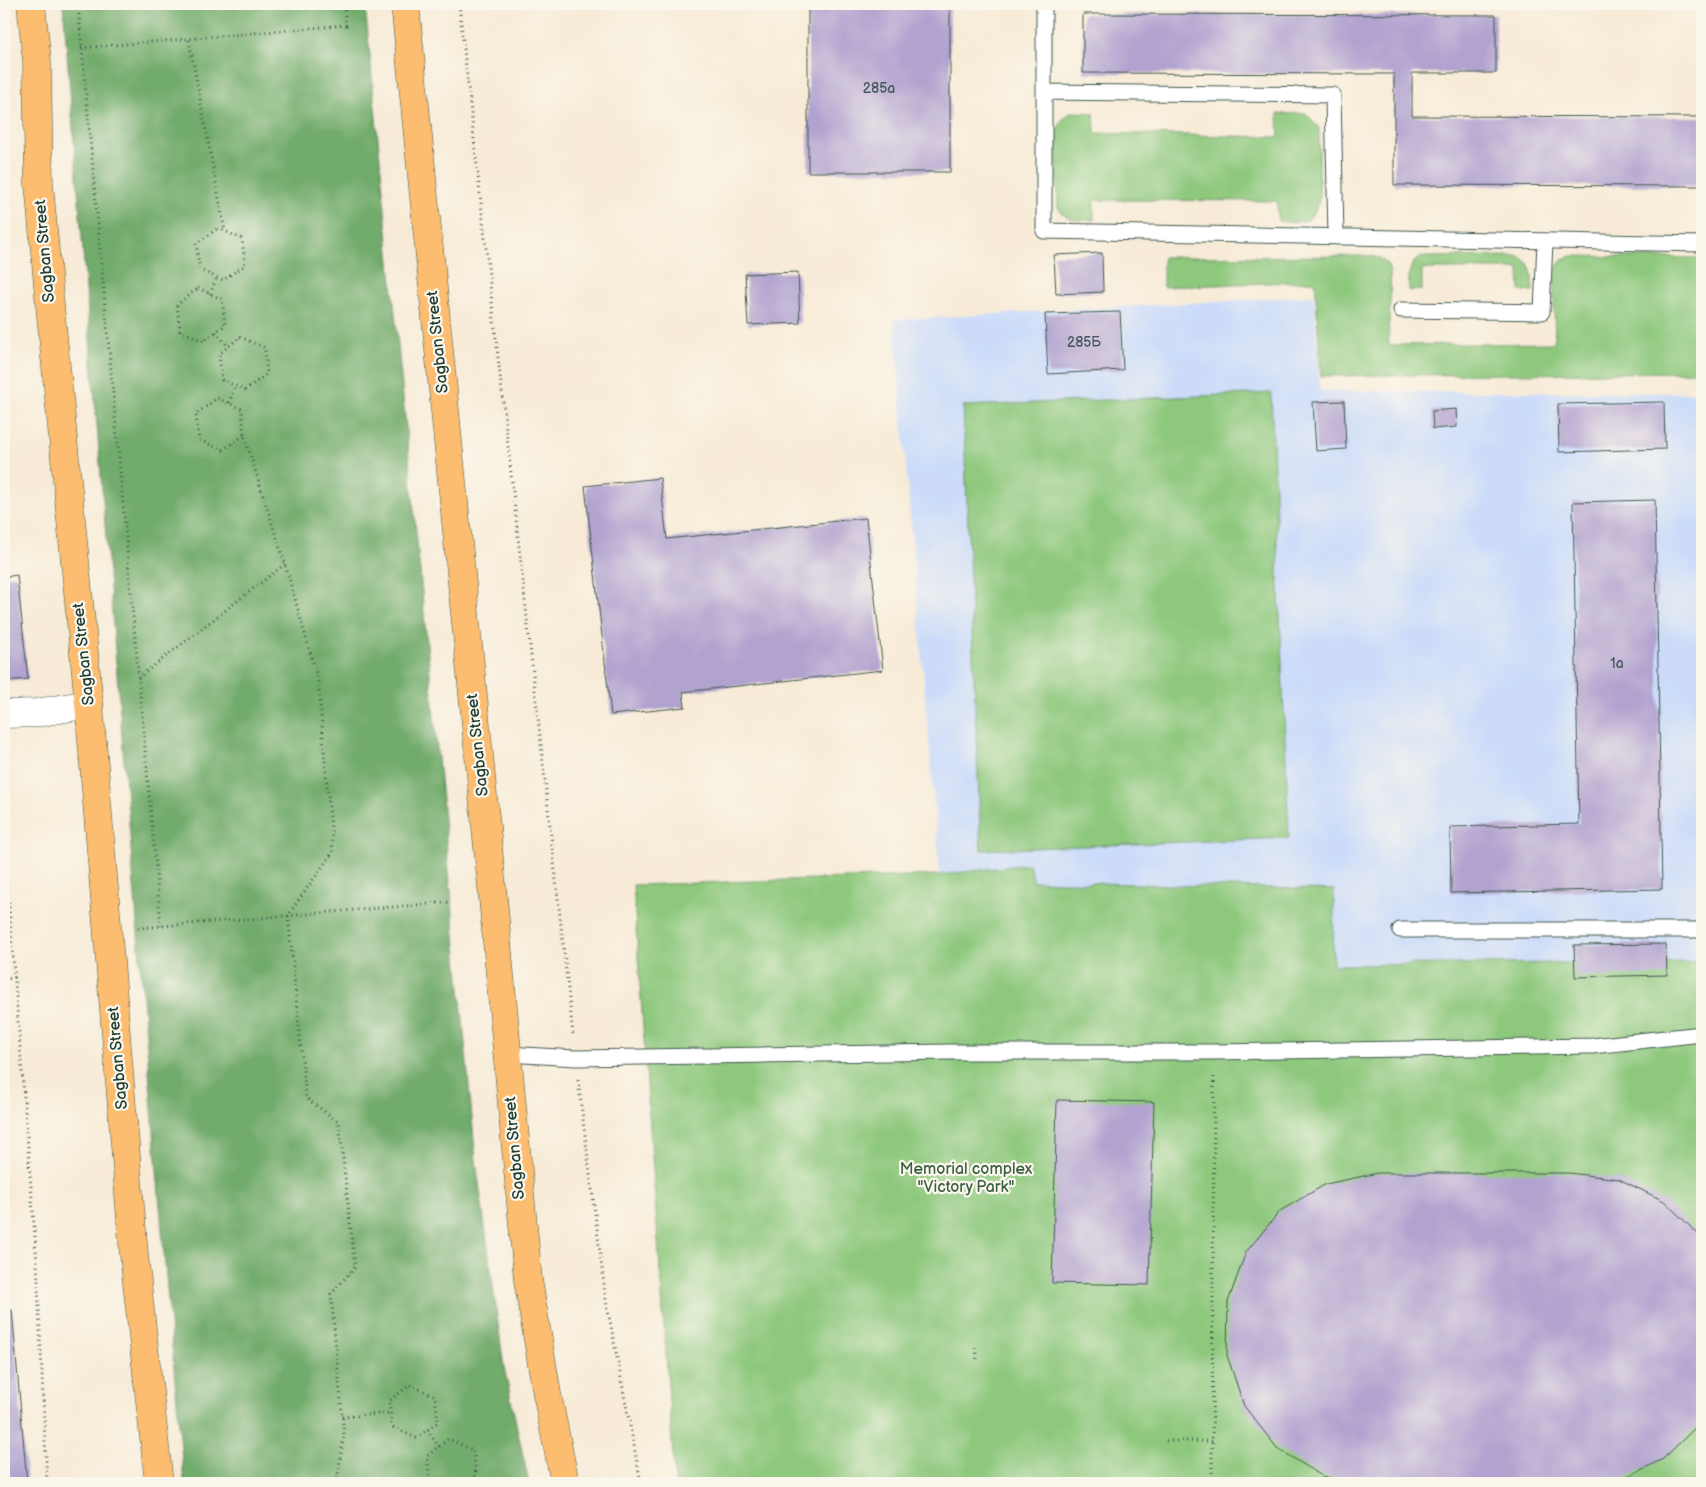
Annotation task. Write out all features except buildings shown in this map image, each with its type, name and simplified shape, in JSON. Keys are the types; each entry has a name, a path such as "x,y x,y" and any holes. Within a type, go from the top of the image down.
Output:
{"main road":[{"name":"Sagban Street","path":"31,4 37,62 39,184 89,704 133,1246 159,1483"},
{"name":"Sagban Street","path":"405,4 528,1280 547,1394 565,1483"}],"street":[{"path":"4,714 36,713 89,704"}],"lane":[{"path":"1044,4 1044,231 1702,244"},
{"path":"1044,92 1333,95 1336,237"},
{"path":"1401,310 1542,312 1545,241"},
{"path":"1400,930 1702,930"},
{"path":"507,1054 576,1058 951,1052 1214,1052 1592,1046 1702,1034"}],"path":[{"path":"78,4 161,926"},
{"path":"81,48 346,25 344,4"},
{"path":"459,4 576,1058 606,1300 641,1483"},
{"path":"189,40 226,231"},
{"path":"218,228 226,231 242,239 245,264 223,280 200,270 196,244 218,228"},
{"path":"210,294 216,278"},
{"path":"198,288 210,294 222,299 225,325 204,341 180,331 177,305 198,288"},
{"path":"216,332 228,346"},
{"path":"240,337 265,348 267,374 245,390 222,380 219,354 228,346 240,337"},
{"path":"229,403 235,386"},
{"path":"244,435 223,450 199,440 196,414 217,398 242,409 244,435 285,564 318,680 333,852 288,915 306,1098 339,1122 355,1267 331,1294 344,1434 338,1482"},
{"path":"138,678 285,564"},
{"path":"4,842 37,1263 48,1483"},
{"path":"138,928 452,902"},
{"path":"4,979 15,978"},
{"path":"1212,1483 1214,1052"},
{"path":"976,1348 977,1359"},
{"path":"410,1385 435,1396 438,1422 416,1438 392,1428 390,1413 389,1401 410,1385"},
{"path":"342,1417 390,1413"},
{"path":"427,1430 439,1447"},
{"path":"433,1483 430,1482 427,1456 448,1439 473,1450 476,1476 466,1483"},
{"path":"1166,1441 1212,1441"}],"shaded area":[{"path":"1314,296 1320,391 1702,393 1702,962 1332,965 1334,890 1033,881 1028,864 940,875 894,320"}],"green space":[{"path":"63,4 365,4 476,1161 504,1367 529,1483 184,1483 159,1196"},
{"path":"1071,112 1094,113 1095,133 1279,137 1278,114 1306,113 1319,128 1319,200 1315,211 1308,220 1293,223 1278,221 1277,201 1094,200 1094,220 1073,220 1065,216 1058,207 1056,133 1062,120"},
{"path":"1517,256 1527,262 1531,270 1533,291 1520,291 1519,269 1422,269 1422,290 1409,291 1411,267 1417,259 1422,257"},
{"path":"1573,256 1702,258 1702,372 1321,376 1315,281 1163,287 1163,257 1377,257 1384,261 1390,272 1389,345 1554,343 1555,274 1558,265 1564,259"},
{"path":"1271,393 1289,838 981,850 963,406"},
{"name":"Memorial complex \"Victory Park\"","path":"1029,864 1033,881 1334,890 1333,965 1702,962 1702,1483 675,1483 633,885 939,875"}]}
